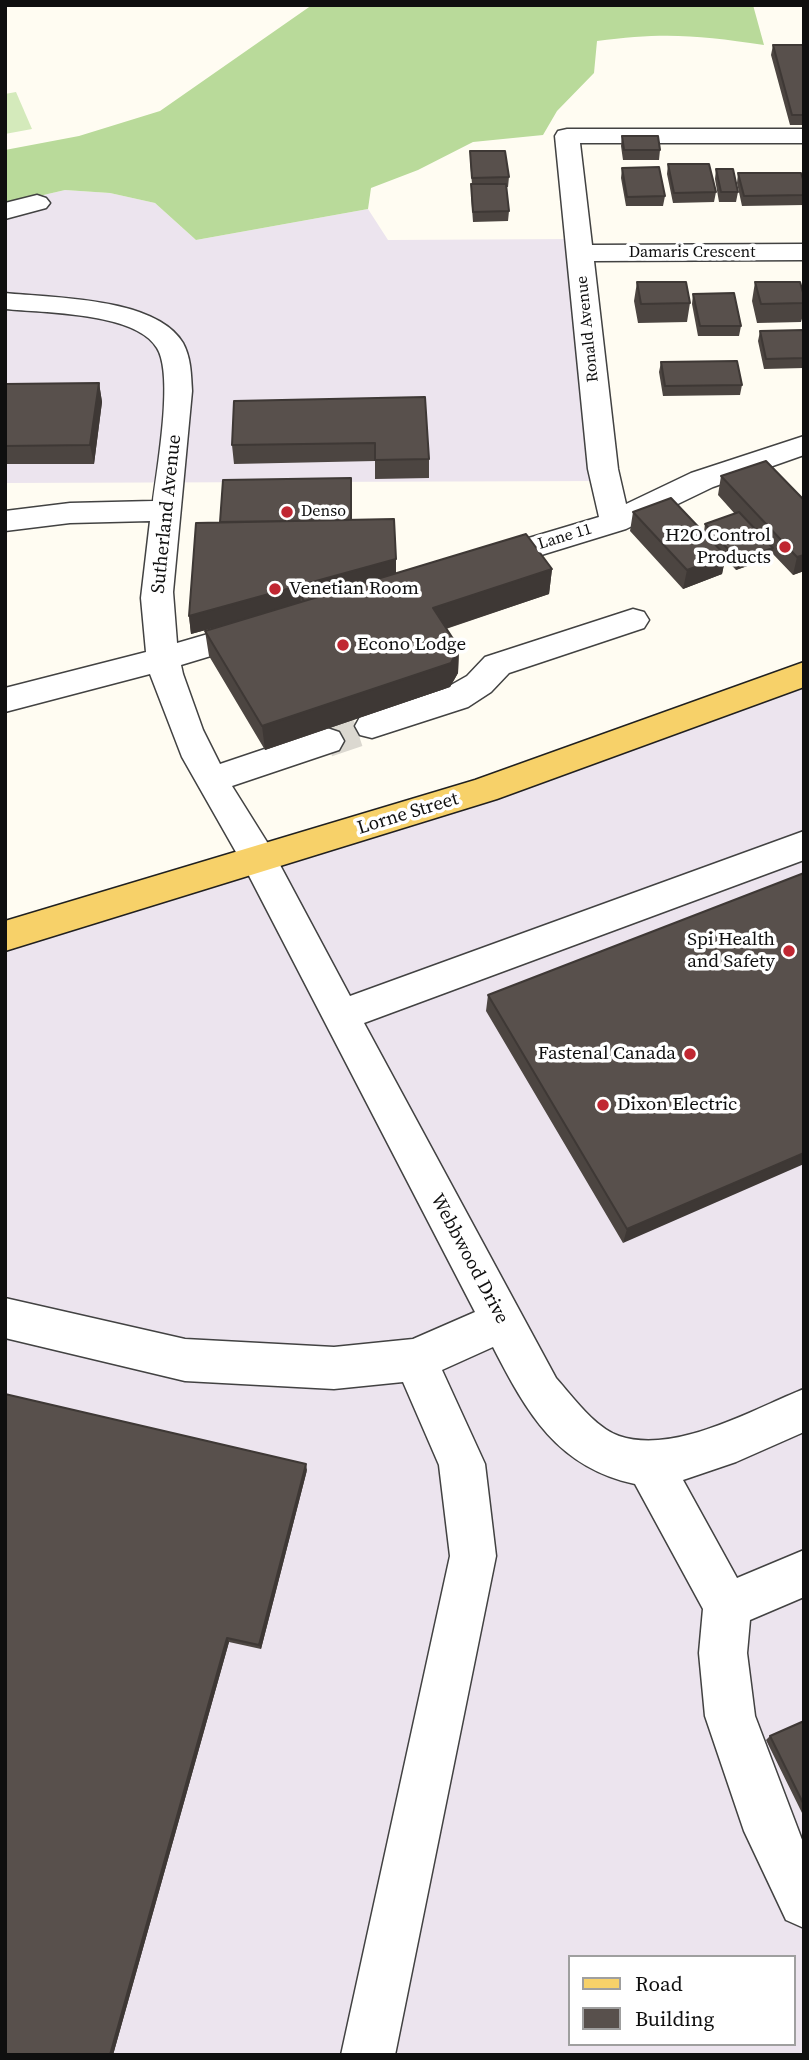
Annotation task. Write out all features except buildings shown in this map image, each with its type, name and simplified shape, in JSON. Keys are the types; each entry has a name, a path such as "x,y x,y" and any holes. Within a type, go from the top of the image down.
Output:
{"main road":[{"name":"Lorne Street","path":"5,936 485,790 804,674"}],"street":[{"name":"Ronald Avenue","path":"615,522 603,469 567,136 804,135"},
{"path":"5,211 37,202"},
{"name":"Damaris Crescent","path":"580,253 804,252"},
{"name":"Sutherland Avenue","path":"5,301 103,312 150,327 172,347 179,396 157,593 164,659 173,699 212,780 259,860"},
{"name":"Lane 11","path":"462,568 615,522 702,480 804,445"},
{"path":"5,521 70,513 166,511"},
{"path":"372,726 456,698 480,684 497,664 634,620"},
{"path":"5,699 164,659 282,623"},
{"path":"212,780 327,741"},
{"path":"341,1015 804,845"},
{"name":"Webbwood Drive","path":"259,860 540,1393 577,1432 612,1457 648,1462 700,1454 804,1410"},
{"path":"5,1318 185,1360 334,1368 415,1360 502,1321"},
{"path":"368,2055 473,1556 462,1464 415,1360"},
{"path":"648,1462 727,1606 723,1653 730,1716 771,1831 804,1902"},
{"path":"727,1606 804,1573"}],"shaded area":[{"path":"65,190 110,193 155,203 196,240 368,209 388,240 575,239 601,481 5,483 5,204"},
{"path":"804,669 804,2055 5,2055 5,932 151,890"}],"green space":[{"path":"312,5 753,5 764,45 681,36 642,36 597,41 594,73 557,111 543,135 473,142 418,170 371,188 368,209 196,240 155,203 110,193 65,190 5,204 5,150 79,136 160,111"},
{"path":"16,92 32,129 5,134 5,94"}],"tunnel":[{"path":"327,741 372,726"}],"place":[{"name":"Denso","path":"287,512"},
{"name":"H2O Control Products","path":"785,547"},
{"name":"Venetian Room","path":"275,589"},
{"name":"Econo Lodge","path":"343,645"},
{"name":"Spi Health and Safety","path":"789,951"},
{"name":"Fastenal Canada","path":"690,1054"},
{"name":"Dixon Electric","path":"603,1105"}]}
